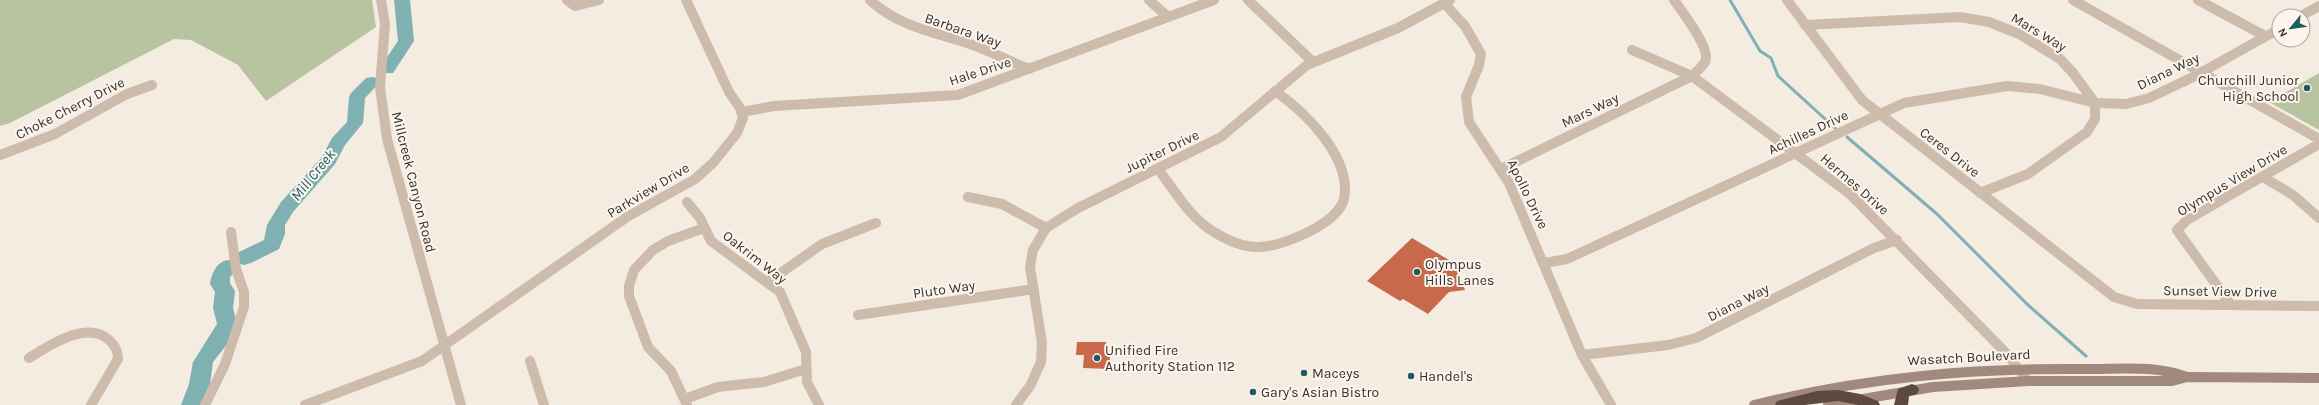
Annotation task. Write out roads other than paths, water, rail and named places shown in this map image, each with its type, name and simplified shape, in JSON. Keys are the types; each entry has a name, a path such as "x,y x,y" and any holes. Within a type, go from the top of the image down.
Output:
{"highway":[{"path":"1900,405 1903,393 1912,390"},
{"path":"1782,405 1833,394 1860,399 1873,405"}],"main road":[{"name":"Wasatch Boulevard","path":"1754,405 1846,383 1927,372 2017,367 2169,370 2188,377"},
{"name":"Wasatch Boulevard","path":"1828,405 1912,390 2028,381 2172,381 2188,377 2319,378"}],"street":[{"name":"Millcreek Canyon Road","path":"381,0 385,24 380,76 382,108 393,165 461,405"},
{"path":"568,0 574,6 599,0"},
{"path":"686,0 729,92 742,112"},
{"name":"Barbara Way","path":"870,0 883,12 899,22 971,45 1029,69"},
{"path":"1149,0 1168,17"},
{"name":"Hale Drive","path":"742,112 774,106 949,97 966,93 1214,0"},
{"path":"1248,0 1313,62"},
{"path":"1674,0 1706,50 1705,62 1692,76"},
{"name":"Ceres Drive","path":"1787,0 1854,92 1879,114 2108,294 2120,301"},
{"path":"2073,0 2319,139"},
{"path":"2198,0 2265,36"},
{"name":"Jupiter Drive","path":"1016,405 1030,386 1042,362 1042,343 1031,258 1033,250 1046,228 1078,208 1221,137 1300,68 1398,28 1447,2"},
{"name":"Apollo Drive","path":"1447,2 1465,26 1480,51 1480,61 1467,92 1467,111 1476,136 1501,169 1545,263 1582,354 1598,387 1611,405"},
{"name":"Mars Way","path":"1805,25 1960,17 1982,19 2013,30 2060,60 2074,73 2096,103"},
{"name":"Diana Way","path":"2096,103 2118,105 2140,101 2201,72 2271,33"},
{"name":"Hermes Drive","path":"1632,50 1692,76 1796,152 1850,194 2017,367 2028,381"},
{"name":"Mars Way","path":"1501,169 1692,76"},
{"name":"Choke Cherry Drive","path":"0,156 55,134 127,94 152,85"},
{"name":"Achilles Drive","path":"1545,263 1567,259 1796,152 1879,114 1912,101 1999,86 2040,89 2096,103"},
{"path":"1158,169 1204,224 1221,235 1242,244 1265,247 1285,244 1323,222 1340,206 1344,198 1342,168 1334,151 1296,106 1275,91"},
{"path":"1980,193 2028,174 2087,132 2095,119 2096,103"},
{"name":"Parkview Drive","path":"305,405 422,360 627,217 703,173 737,133 742,123 742,112"},
{"name":"Olympus View Drive","path":"2231,305 2177,230 2187,220 2319,144"},
{"path":"2263,177 2293,196 2319,218"},
{"path":"968,197 1002,204 1046,228"},
{"name":"Oakrim Way","path":"687,202 700,218 708,238 716,246 780,292 806,352 807,382 819,405"},
{"path":"768,282 822,244 876,224"},
{"path":"704,228 668,241 653,250 634,270 629,286 629,296 648,347 671,371 686,402 718,387 764,382 806,369"},
{"path":"205,405 225,364 244,307 244,292 236,269 231,232"},
{"name":"Diana Way","path":"1582,354 1668,345 1696,338 1874,248 1896,240"},
{"name":"Pluto Way","path":"858,315 1034,289"},
{"name":"Sunset View Drive","path":"2120,301 2137,304 2319,306"},
{"path":"28,358 52,343 86,333 96,332 108,338 116,348 118,355 117,362 91,405"},
{"path":"530,361 544,405"}],"waterway":[{"name":"Mill Creek","path":"387,69 406,41 402,0"},
{"path":"1730,0 1760,51 1771,58 1778,76 1835,128"},
{"name":"Mill Creek","path":"244,258 272,244 276,234 276,225 287,207 329,160 338,142 355,123 357,97 372,82"},
{"path":"1847,137 1937,214 2028,305 2086,356"},
{"name":"Mill Creek","path":"191,405 198,390 203,362 210,350 221,338 227,324 227,317 223,308 225,291 220,284 221,274 230,266"}],"place":[{"name":"Churchill Junior High School","path":"2307,88"},
{"name":"Olympus Hills Lanes","path":"1417,272"},
{"name":"Unified Fire Authority Station 112","path":"1097,358"},
{"name":"Maceys","path":"1304,373"},
{"name":"Handel's","path":"1411,376"},
{"name":"Gary's Asian Bistro","path":"1253,392"}]}
